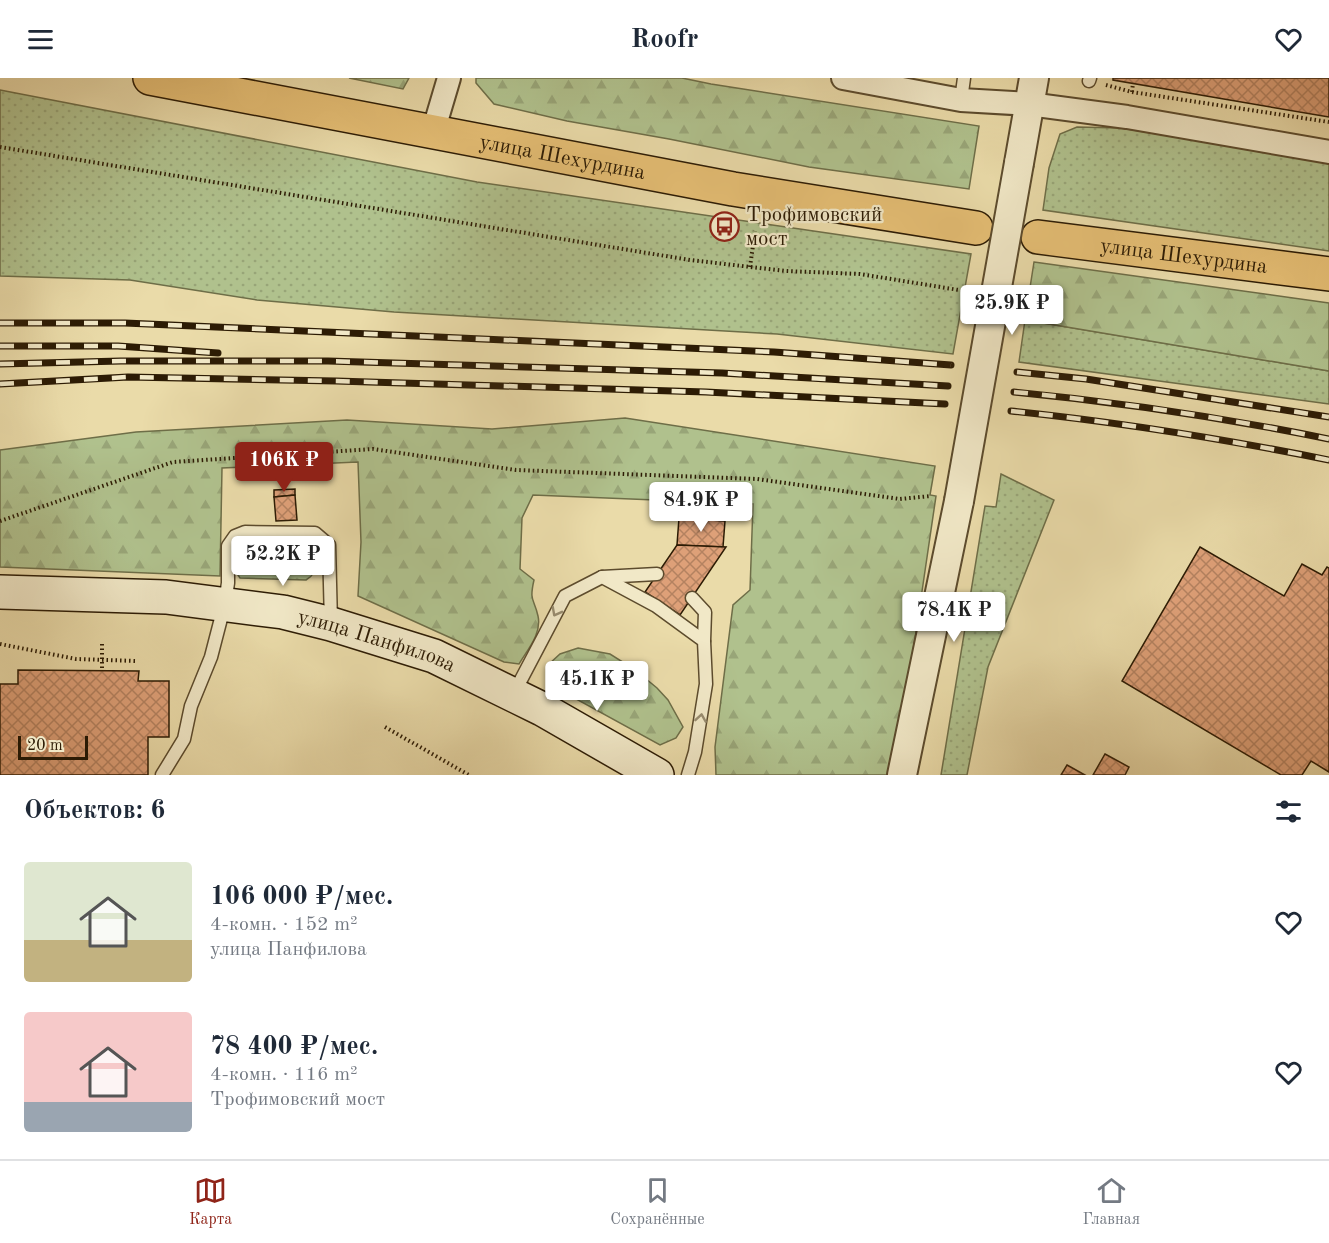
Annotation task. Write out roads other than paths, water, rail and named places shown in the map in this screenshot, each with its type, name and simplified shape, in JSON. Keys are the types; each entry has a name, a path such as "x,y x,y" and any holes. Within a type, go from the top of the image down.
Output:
{"main road":[{"name":"улица Шехурдина","path":"150,78 733,189 976,228"},
{"name":"улица Шехурдина","path":"1038,237 1329,274"},
{"name":"улица Панфилова","path":"0,592 166,597 283,612 331,624 434,656 513,695 657,775"}],"street":[{"path":"434,132 449,78"},
{"path":"843,78 962,89 1032,91 1127,117 1329,152"},
{"path":"902,775 959,501 1032,91"}],"lane":[{"path":"162,775 184,739 191,706 211,657 225,603 228,583 228,546 235,536 245,532 315,533 329,545 331,624"},
{"path":"513,695 565,596 602,577 657,573"},
{"path":"602,577 656,606 704,641"},
{"path":"688,775 695,752 706,684 705,612 692,598"}],"railway":[{"path":"0,323 125,323 774,352 951,365"},
{"path":"0,346 118,346 218,353"},
{"path":"0,364 121,361 328,361 722,373 948,386"},
{"path":"1017,372 1086,379 1329,417"},
{"path":"0,384 128,377 336,381 706,392 945,404"},
{"path":"1014,392 1172,411 1329,439"},
{"path":"1011,411 1171,432 1329,460"}],"place":[{"name":"Трофимовский мост","path":"725,226"}]}
